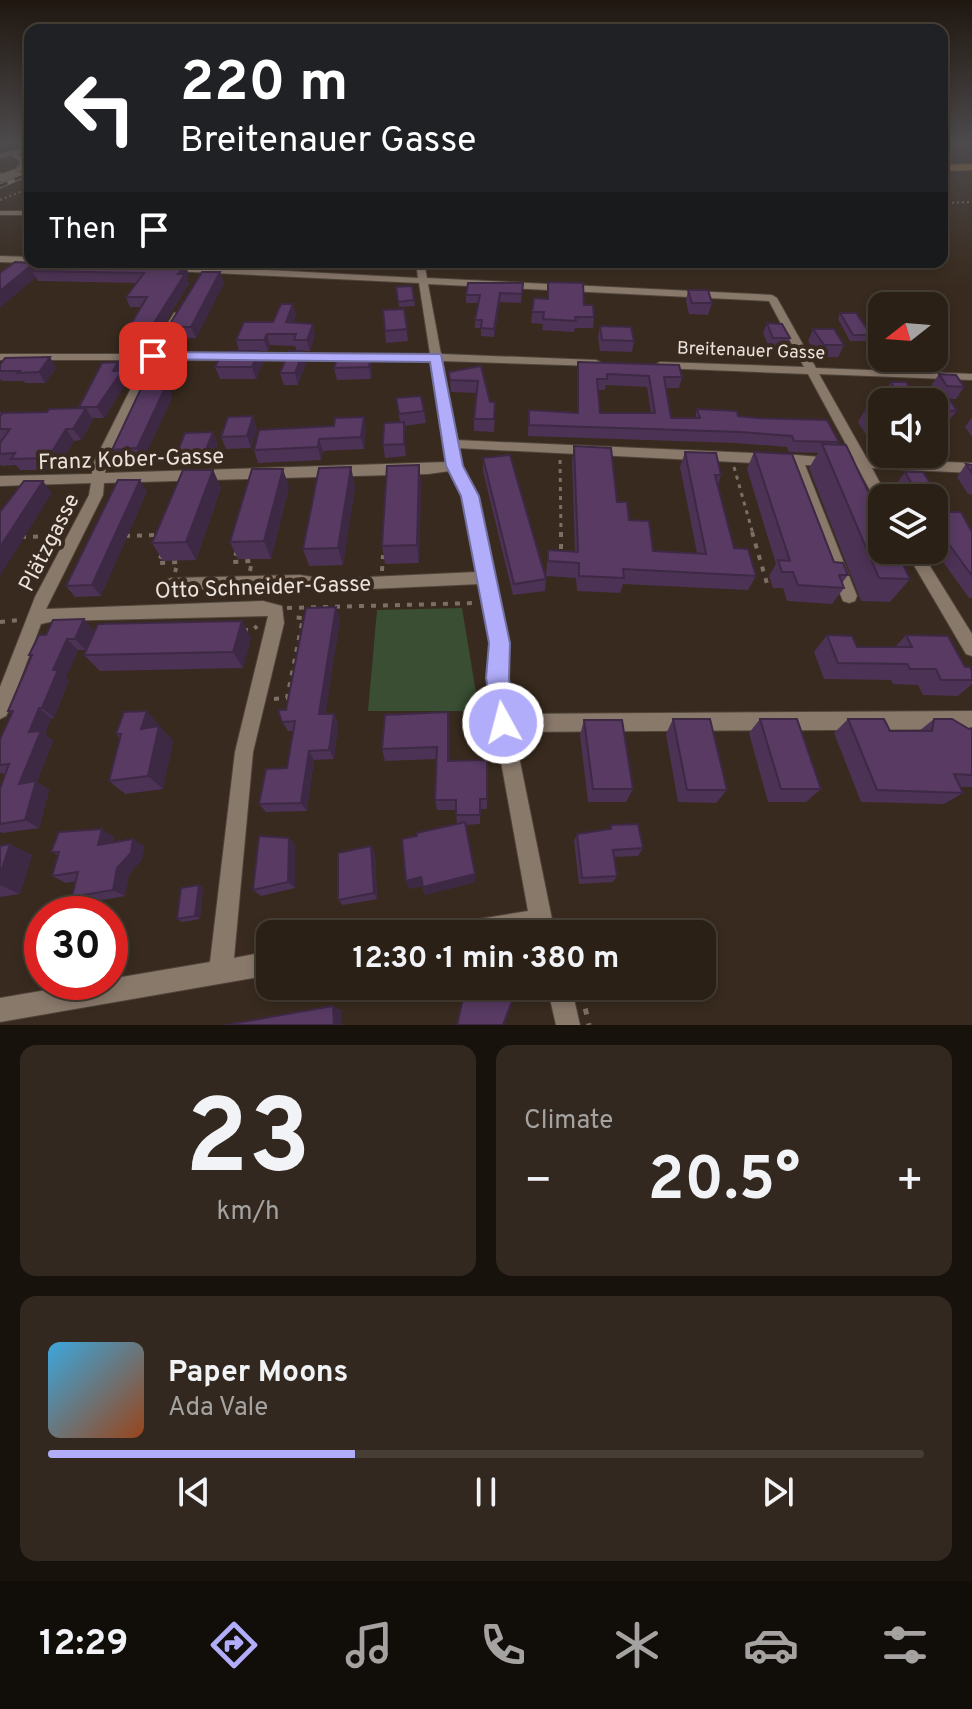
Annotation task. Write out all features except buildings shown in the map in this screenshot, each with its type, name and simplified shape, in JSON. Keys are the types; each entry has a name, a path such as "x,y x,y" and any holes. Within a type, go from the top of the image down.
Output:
{"street":[{"path":"0,213 24,213"},
{"path":"0,259 24,260"},
{"path":"12,273 24,263"},
{"path":"161,268 772,298 874,484"},
{"path":"421,268 454,466 470,496 499,643 498,678 503,723 541,920"},
{"path":"197,285 206,270"},
{"name":"Plätzgasse","path":"0,710 43,597 96,495 99,466 153,356 189,298"},
{"path":"0,357 436,357 603,363"},
{"name":"Breitenauer Gasse","path":"650,364 972,377"},
{"path":"452,444 972,468"},
{"path":"796,459 849,596"},
{"name":"Franz Kober-Gasse","path":"0,481 454,466"},
{"path":"20,499 31,481"},
{"path":"922,564 964,622 972,649"},
{"path":"171,584 381,583 486,578"},
{"name":"Otto Schneider-Gasse","path":"36,618 54,614 232,609 275,616"},
{"path":"221,971 244,752 259,699 275,616"},
{"path":"503,723 972,720"},
{"path":"0,1010 256,965"},
{"path":"562,1000 568,1025"}],"path":[{"path":"0,200 24,190"},
{"path":"948,203 972,202"},
{"path":"560,448 561,563"},
{"path":"730,456 768,587"},
{"path":"164,549 158,563 178,562 171,584"},
{"path":"237,549 233,562 252,561 248,582"},
{"path":"381,583 384,553"},
{"name":"Otto Schneider-Gasse","path":"275,616 294,606 491,602"},
{"path":"238,631 253,630 275,616 303,618 287,698 259,699"},
{"path":"583,1000 589,1025"}],"green space":[{"path":"462,608 479,711 368,711 377,610"}],"route":[{"path":"153,356 436,357 454,466 470,496 499,643 498,678 503,723"}]}
